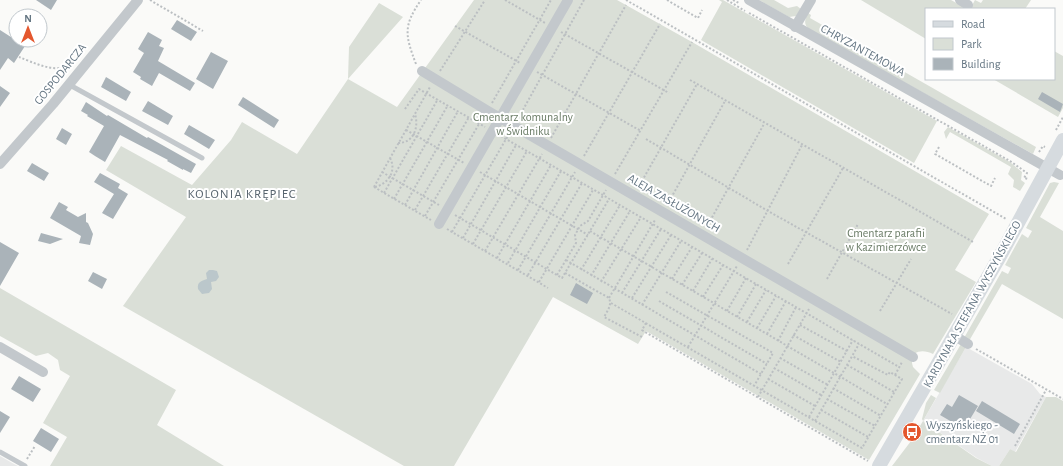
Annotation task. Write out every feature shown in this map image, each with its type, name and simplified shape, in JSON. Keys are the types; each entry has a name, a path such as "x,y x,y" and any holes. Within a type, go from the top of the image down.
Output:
{"street":[{"name":"GOSPODARCZA","path":"0,164 53,104 138,0"},
{"path":"439,224 568,0"},
{"name":"CHRYZANTEMOWA","path":"749,0 1060,175"},
{"path":"795,26 811,0"},
{"name":"ALEJA ZASŁUŻONYCH","path":"422,70 501,118 910,355"},
{"name":"KARDYNAŁA STEFANA WYSZYŃSKIEGO","path":"875,465 964,321 1063,140"},
{"path":"955,336 968,344"},
{"path":"0,347 43,372"}],"lane":[{"path":"68,84 202,158"},
{"path":"0,452 24,466"}],"path":[{"path":"150,0 203,31"},
{"path":"420,0 412,13 407,28 408,41 417,66 422,70"},
{"path":"374,187 435,79 485,0"},
{"path":"505,0 669,93"},
{"path":"425,216 551,0"},
{"path":"452,232 584,0"},
{"path":"626,0 1011,222"},
{"path":"666,0 698,18 702,10"},
{"path":"726,0 1010,160 1027,173 1024,178 1032,182"},
{"path":"485,251 626,5"},
{"path":"580,163 660,24"},
{"path":"455,26 641,131"},
{"path":"557,275 576,243 575,238 578,230 583,223 588,221 692,42"},
{"path":"19,57 57,69 67,66 77,74"},
{"path":"690,80 764,124 973,242"},
{"path":"642,181 697,84"},
{"path":"405,110 419,89 427,93 900,367"},
{"path":"384,193 415,135 438,99"},
{"path":"670,198 725,101"},
{"path":"394,199 448,105"},
{"path":"405,205 458,111"},
{"path":"398,144 406,142 415,135 417,125 415,114"},
{"path":"415,210 469,117"},
{"path":"710,221 764,124"},
{"path":"406,130 588,235"},
{"path":"646,139 806,233 964,321"},
{"path":"463,238 516,145"},
{"path":"688,347 743,257 802,145"},
{"path":"939,147 935,154 991,186 995,178"},
{"path":"473,244 527,151"},
{"path":"374,187 383,184 391,178 393,167 390,158"},
{"path":"497,258 551,165"},
{"path":"788,264 843,168"},
{"path":"508,264 561,171"},
{"path":"382,172 562,278 609,199"},
{"path":"518,270 572,177"},
{"path":"528,276 582,183"},
{"path":"374,187 548,288"},
{"path":"539,282 593,190"},
{"path":"581,270 620,205"},
{"path":"609,298 661,210"},
{"path":"591,276 630,211"},
{"path":"601,282 641,217"},
{"path":"827,279 858,224"},
{"path":"622,293 661,229"},
{"path":"590,231 887,404"},
{"path":"632,299 671,234"},
{"path":"642,305 681,241"},
{"path":"672,279 692,247"},
{"path":"682,285 702,253"},
{"path":"693,291 712,259"},
{"path":"880,311 911,259"},
{"path":"566,260 601,282 761,374"},
{"path":"703,297 723,265"},
{"path":"565,273 609,298 611,303 862,448 902,379 890,372 888,375 852,356"},
{"path":"727,311 746,278"},
{"path":"737,317 756,284"},
{"path":"747,322 766,290"},
{"path":"666,292 773,353 754,386"},
{"path":"757,328 776,296"},
{"path":"758,397 814,299"},
{"path":"659,301 767,364"},
{"path":"767,334 786,301"},
{"path":"611,303 604,317 642,337"},
{"path":"778,341 796,307"},
{"path":"646,323 642,330 875,465"},
{"path":"800,324 847,351"},
{"path":"794,335 841,362"},
{"path":"809,417 853,340"},
{"path":"814,421 859,344"},
{"path":"968,344 1063,399"},
{"path":"895,375 910,355"},
{"path":"780,358 828,385"},
{"path":"847,365 894,392"},
{"path":"774,368 821,396"},
{"path":"768,379 815,406"},
{"path":"833,388 881,416"},
{"path":"1015,446 1046,390"},
{"path":"827,399 875,426"},
{"path":"821,410 868,437"},
{"path":"24,466 35,446"}],"shaded area":[{"path":"209,270 217,271 219,277 216,281 211,282 212,289 209,293 202,294 198,289 198,285 201,281 207,279 206,273"},
{"path":"966,347 1032,384 1040,394 1046,397 1015,452 1010,449 999,466 992,466 977,458 923,421"},
{"path":"0,456 14,464 18,466 0,466"}],"green space":[{"path":"474,0 617,0 989,214 955,270 976,282 933,354 924,351 917,353 912,358 913,367 920,374 869,460 646,331 638,344 553,297 454,466 404,466 123,306 186,217 106,170 121,146 192,185 231,140 242,122 297,154 348,79 397,107"},
{"path":"719,0 723,0 937,121 914,163 701,40 722,2"},
{"path":"759,0 774,0 788,8 797,6 801,9 796,16 789,17"},
{"path":"861,0 951,0 965,8 925,8 925,38"},
{"path":"975,0 981,3 983,0 1031,0 1026,8 971,8"},
{"path":"379,3 403,17 348,79 349,47"},
{"path":"808,13 811,15 810,18 1036,147 1033,154 809,29 805,21"},
{"path":"1055,52 1063,56 1063,108 1058,117 995,80 1055,80"},
{"path":"948,127 1010,162 1022,172 1021,180 1025,183 1020,191 1013,187 1014,180 1008,174 1011,167 950,132 946,139 944,132"},
{"path":"1050,183 1059,183 1040,217 1063,231 1063,319 1002,284 969,341 964,338 1002,271 1008,274 1011,268 1005,265 1022,234 1028,238 1032,231 1026,228"},
{"path":"0,288 176,390 157,425 224,466 50,466 67,437 43,423 70,376 60,370 58,360 48,353 36,356 0,336"},
{"path":"961,344 966,347 940,393 934,390"},
{"path":"931,395 936,398 923,421 922,419 926,403"},
{"path":"1046,397 1056,397 1063,401 1063,466 999,466 1010,449 1016,452"},
{"path":"923,421 976,458 992,466 892,466 911,441"}],"building":[{"path":"36,0 57,0 51,10"},
{"path":"177,20 197,32 191,41 171,29"},
{"path":"0,30 8,35 8,48 24,48 14,63 8,58 0,70"},
{"path":"148,32 162,40 159,46 164,48 158,61 195,83 190,91 159,73 152,86 140,79 141,77 133,72 144,53 138,49"},
{"path":"211,52 228,61 213,89 196,79"},
{"path":"106,77 131,92 126,101 101,87"},
{"path":"0,86 10,93 0,107"},
{"path":"1042,92 1063,104 1060,112 1038,99"},
{"path":"243,97 279,120 274,128 238,105"},
{"path":"148,101 173,116 168,125 142,111"},
{"path":"86,102 107,116 108,115 196,164 191,173 120,135 105,162 89,152 104,126 81,111"},
{"path":"189,125 215,140 209,149 184,134"},
{"path":"62,128 72,134 66,145 56,139"},
{"path":"32,163 49,173 44,181 27,171"},
{"path":"100,173 120,184 118,188 128,194 113,219 102,213 114,194 94,182"},
{"path":"59,202 68,207 66,210 78,217 86,213 86,222 88,223 93,234 90,245 79,243 81,236 50,218"},
{"path":"41,233 63,239 50,244 38,241"},
{"path":"0,242 19,253 0,286"},
{"path":"93,272 107,279 102,289 88,281"},
{"path":"576,283 593,293 587,304 570,295"},
{"path":"19,376 41,389 33,402 11,389"},
{"path":"959,395 978,406 964,429 940,415 947,404 952,407"},
{"path":"982,401 1020,424 1014,434 976,411"},
{"path":"0,411 10,417 0,433"},
{"path":"41,428 59,439 51,452 33,441"}],"place":[{"name":"Wyszyńskiego - cmentarz NŻ 01","path":"912,432"}],"district":[{"name":"KOLONIA KRĘPIEC","path":"242,193"}],"park label":[{"name":"Cmentarz komunalny w Świdniku","path":"523,124"},
{"name":"Cmentarz parafii w Kazimierzówce","path":"886,240"}]}
